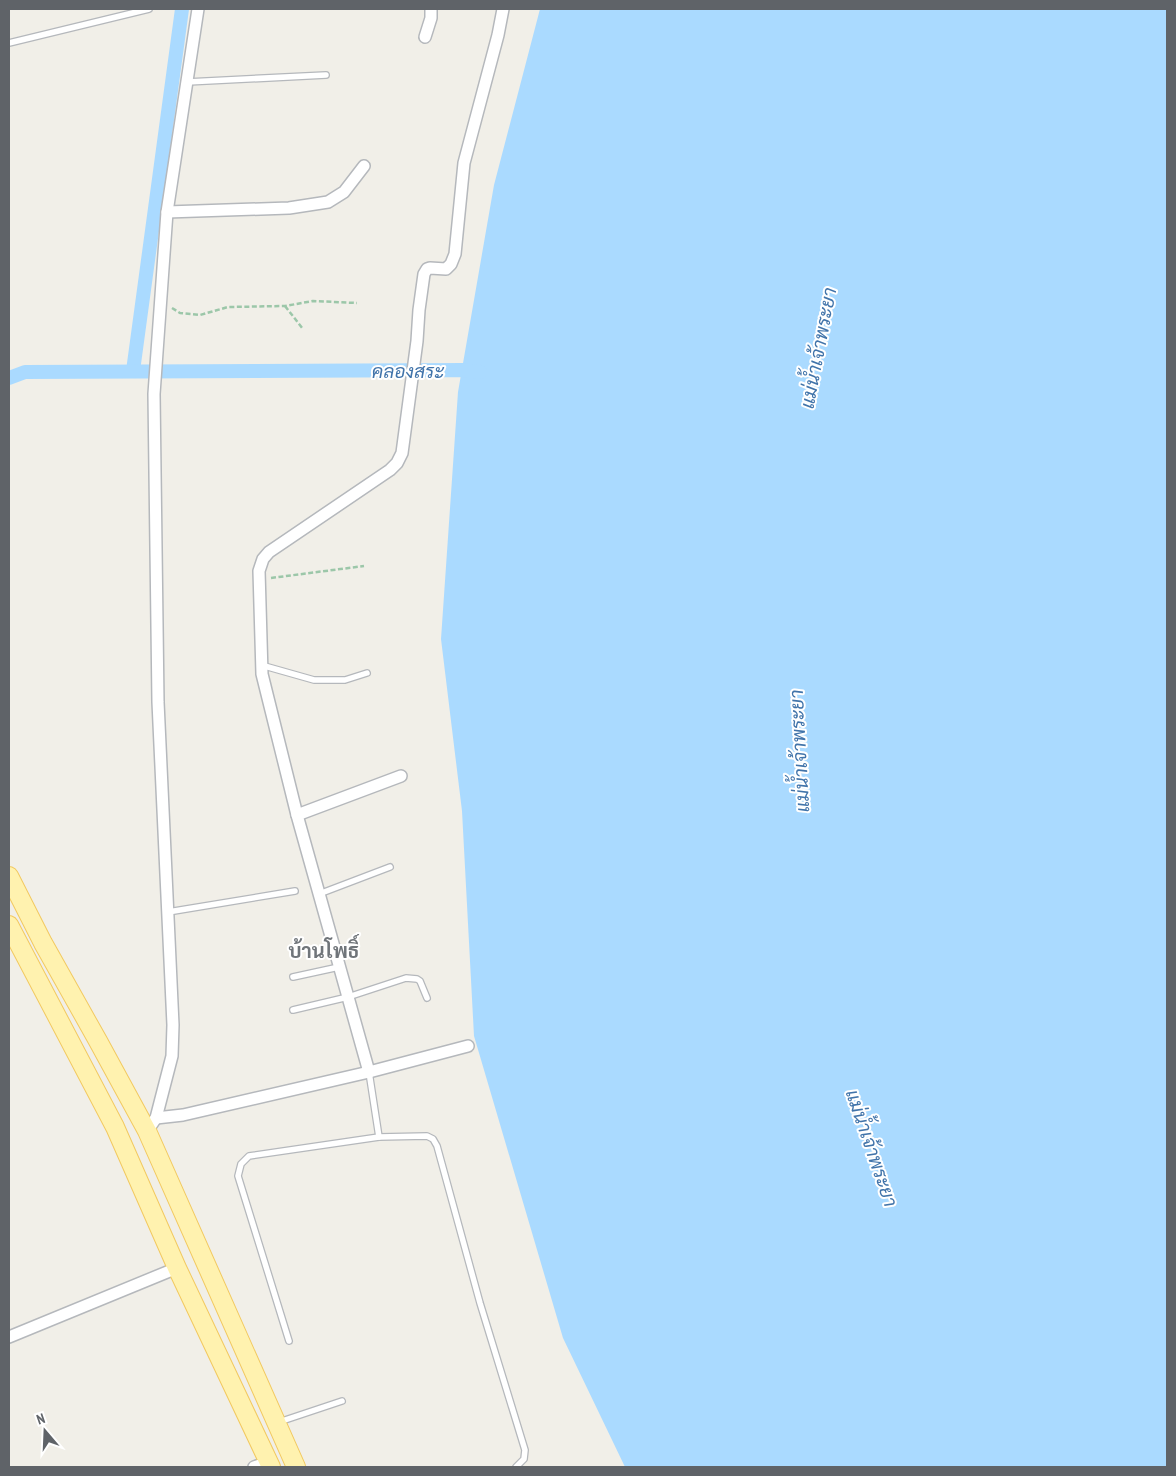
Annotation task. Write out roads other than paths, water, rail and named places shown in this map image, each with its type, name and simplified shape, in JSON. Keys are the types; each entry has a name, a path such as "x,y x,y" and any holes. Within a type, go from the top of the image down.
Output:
{"main road":[{"path":"9,876 43,943 98,1041 151,1125 296,1467"},
{"path":"11,933 115,1127 264,1465"}],"street":[{"path":"151,1125 172,1056 173,1025 158,702 154,394 168,212 198,9"},
{"path":"425,37 431,18 431,9"},
{"path":"369,1072 297,815 262,674 259,571 269,552 390,470 397,463 402,453 424,274 430,268 446,269 451,264 455,254 464,163 498,35 503,9"},
{"path":"168,212 290,208 328,202 344,192 364,166"},
{"path":"297,815 401,776"},
{"path":"151,1125 183,1115 369,1072 468,1046"},
{"path":"9,1337 177,1268"}],"lane":[{"path":"9,43 149,9"},
{"path":"187,82 326,75"},
{"path":"261,665 314,680 345,680 367,673"},
{"path":"319,894 390,867"},
{"path":"168,912 295,890"},
{"path":"293,977 339,967"},
{"path":"293,1010 348,998 406,978 420,981 427,998"},
{"path":"369,1072 378,1136"},
{"path":"290,1341 238,1176 241,1164 249,1156 378,1136 427,1136 437,1146 480,1302 525,1450 524,1459 516,1467"},
{"path":"276,1422 342,1402"}],"water":[{"name":"แม่น้ำเจ้าพระยา","path":"540,9 1167,9 1167,1467 625,1467 563,1338 474,1036 462,811 441,639 458,392 494,185"}],"waterway":[{"path":"133,371 182,9"},
{"name":"คลองสระ","path":"9,378 25,372 462,370 480,372"}],"district":[{"name":"บ้านโพธิ์","path":"324,951"}]}
